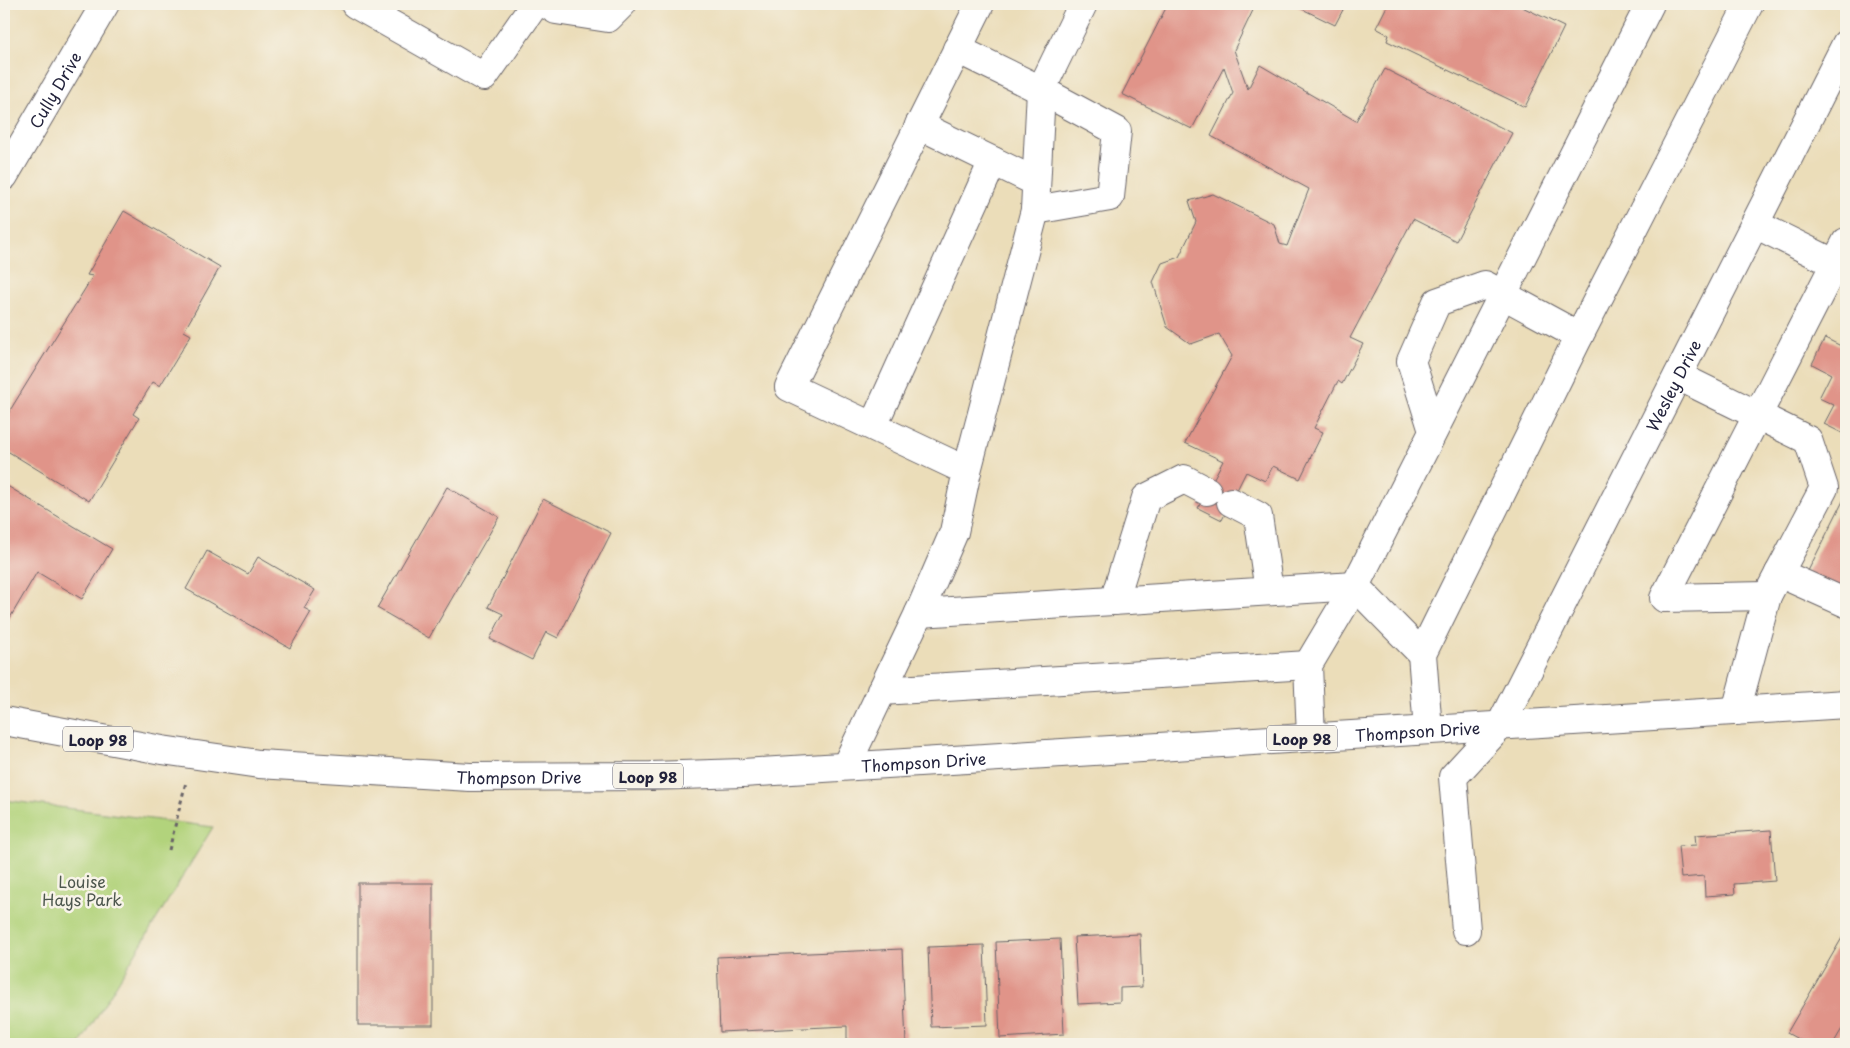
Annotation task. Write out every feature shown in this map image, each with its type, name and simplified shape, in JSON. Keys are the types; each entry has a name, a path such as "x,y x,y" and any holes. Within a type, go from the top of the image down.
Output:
{"main road":[{"name":"Cully Drive","path":"4,176 105,4"},
{"path":"355,4 484,77 535,4"},
{"path":"546,4 556,10 608,18 622,4"},
{"path":"967,471 789,387 980,4"},
{"path":"846,766 919,613 954,532 967,471 1035,210 1041,90 1083,4"},
{"path":"1311,737 1308,665 1355,586 1650,4"},
{"path":"1428,730 1422,654 1579,336 1748,4"},
{"name":"Wesley Drive","path":"1466,930 1453,777 1500,726 1846,44"},
{"path":"957,49 1041,90 1117,131 1110,197 1035,210"},
{"path":"919,125 1036,182"},
{"path":"873,426 994,161"},
{"path":"1755,224 1843,258 1757,415 1664,598 1773,585 1846,603"},
{"path":"1432,431 1411,361 1437,302 1485,285 1579,336"},
{"path":"1678,376 1808,440 1824,488 1773,585 1736,711"},
{"path":"1114,601 1146,498 1184,479 1258,516 1269,592"},
{"path":"919,613 1355,586 1422,654"},
{"path":"881,691 1308,665"},
{"name":"Thompson Drive","path":"4,722 258,764 470,777 651,776 846,766 1846,704"}],"path":[{"path":"170,850 181,803"}],"green space":[{"name":"Louise Hays Park","path":"4,800 213,827 80,1044 4,1044"}],"building":[{"path":"1168,4 1256,4 1234,50 1248,89 1260,65 1356,121 1385,69 1512,133 1456,241 1413,219 1350,338 1363,344 1342,384 1338,381 1314,428 1323,432 1300,479 1273,466 1265,481 1246,472 1222,520 1198,508 1223,461 1185,443 1232,356 1219,334 1191,344 1167,327 1153,282 1162,263 1179,257 1196,222 1189,201 1213,194 1274,224 1280,244 1287,246 1309,189 1211,136 1233,93 1224,67 1192,129 1122,94"},
{"path":"1292,4 1346,4 1335,25"},
{"path":"1388,4 1516,4 1564,27 1525,107 1387,41 1389,35 1376,28"},
{"path":"124,211 220,267 184,331 191,335 160,386 153,382 133,414 139,418 89,501 4,449 4,420 93,276 87,275"},
{"path":"1825,338 1845,348 1846,344 1846,435 1824,424 1834,405 1819,398 1831,374 1812,364"},
{"path":"4,484 112,549 82,599 37,572 4,628"},
{"path":"447,487 499,517 429,638 377,608"},
{"path":"1846,495 1846,595 1806,575"},
{"path":"543,499 611,533 558,638 546,632 532,660 490,639 503,614 488,607"},
{"path":"207,551 248,574 258,557 315,590 304,608 311,612 290,648 186,589"},
{"path":"1771,830 1775,881 1734,884 1735,894 1705,896 1704,876 1681,878 1678,846 1696,845 1695,835"},
{"path":"358,883 433,883 433,1025 358,1025"},
{"path":"1846,931 1846,1022 1833,1044 1807,1044 1787,1033"},
{"path":"1140,934 1142,987 1120,988 1120,1002 1078,1004 1074,937"},
{"path":"1060,939 1064,1034 1000,1038 996,942"},
{"path":"984,945 987,1025 931,1027 928,947"},
{"path":"902,949 906,1044 847,1044 847,1026 720,1032 717,957"}]}
